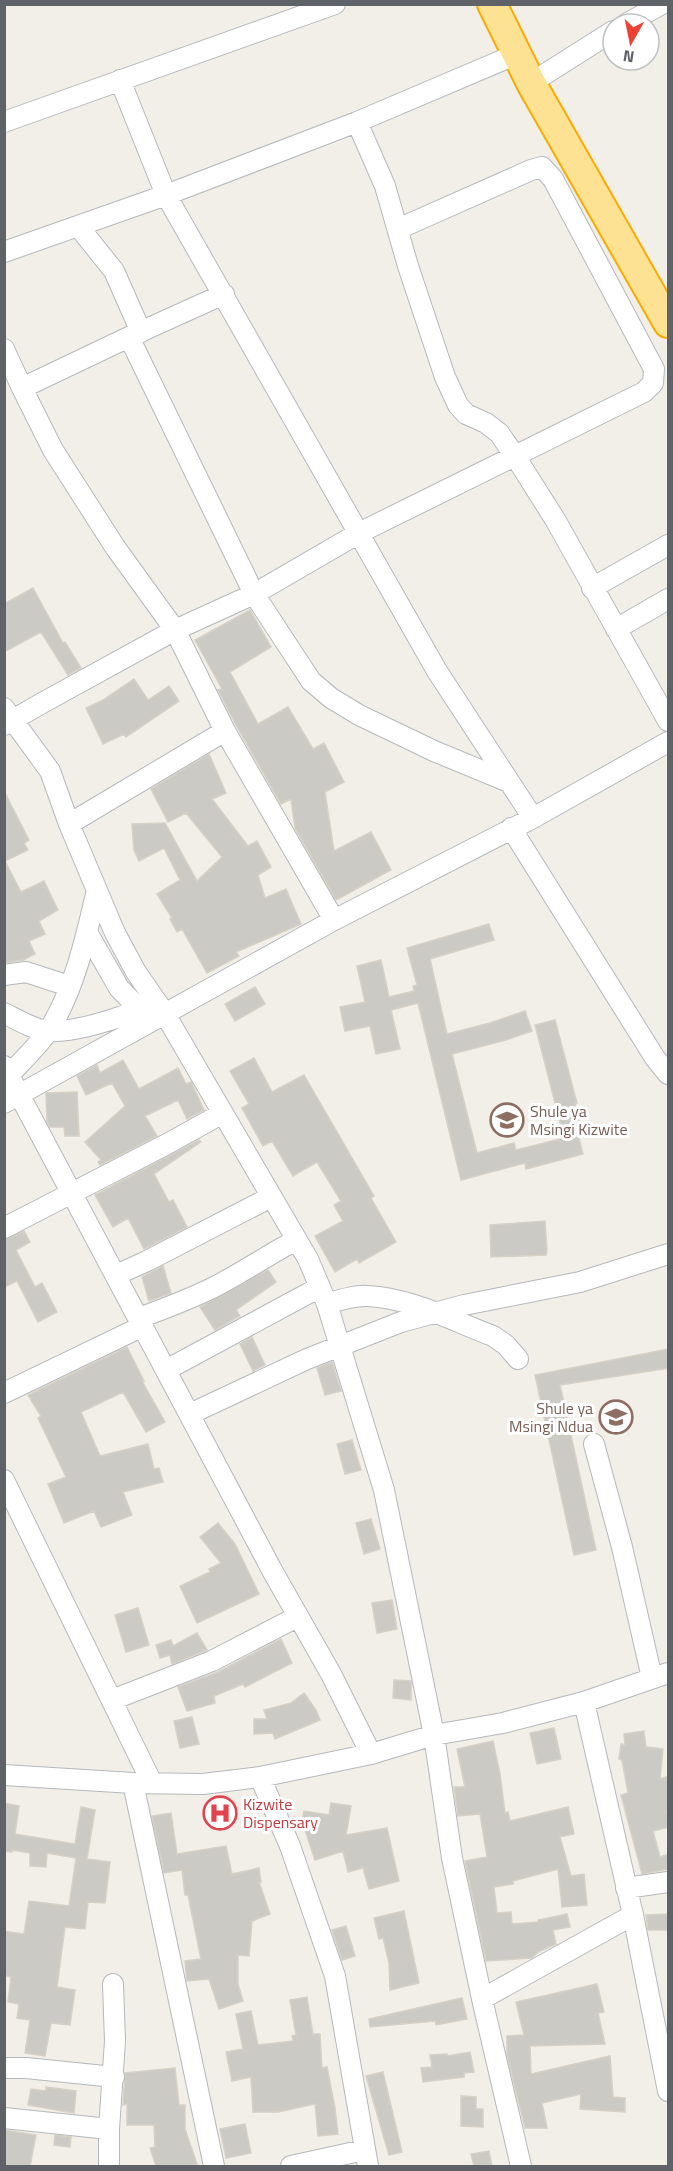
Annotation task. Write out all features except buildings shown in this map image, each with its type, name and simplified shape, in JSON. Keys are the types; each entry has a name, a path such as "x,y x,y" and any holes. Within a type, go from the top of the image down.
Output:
{"highway":[{"path":"492,4 531,83 669,323"}],"street":[{"path":"4,122 335,4"},
{"path":"648,12 662,4"},
{"path":"531,83 601,39"},
{"path":"4,252 166,195 357,122 517,54"},
{"path":"120,80 166,195 437,671 533,818"},
{"path":"357,122 384,186 445,377 458,405 466,414 486,423 499,433 515,456 556,521 669,721"},
{"path":"398,229 542,167 553,178 654,369 653,383 644,392 359,533 254,594 176,630 44,702 8,718 50,771 69,824 115,933 136,972 152,1015 223,1113 308,1259 323,1295 384,1490 434,1735 452,1858 521,2166"},
{"path":"78,226 114,272 135,334 254,594 311,681 331,698 400,735 509,782"},
{"path":"22,388 224,294"},
{"path":"4,349 53,450 115,547 176,630 225,731 334,920"},
{"path":"592,588 669,545"},
{"path":"616,629 669,599"},
{"path":"69,824 225,731"},
{"path":"12,1099 152,1015 533,818 669,742"},
{"path":"511,828 655,1059 669,1074"},
{"path":"97,890 87,932 69,986 48,1031 7,1071 12,1099 71,1192 372,1754"},
{"path":"87,932 118,988 152,1015"},
{"path":"4,975 26,972 69,986"},
{"path":"4,1013 30,1026 48,1031 152,1015"},
{"path":"4,1228 223,1113"},
{"path":"116,1275 147,1262 271,1197"},
{"path":"4,1393 220,1284 296,1240"},
{"path":"190,1414 307,1359 401,1322 432,1313 580,1282 669,1254"},
{"path":"166,1370 323,1295 367,1296 396,1300 493,1336 506,1345 518,1359"},
{"path":"4,1775 203,1784 260,1777 372,1754 434,1735 503,1723 584,1702 660,1676 594,1444"},
{"path":"4,1480 112,1700 142,1783 214,2166"},
{"path":"112,1700 212,1662 297,1617"},
{"path":"584,1702 633,1915 669,2091"},
{"path":"260,1777 290,1846 335,1976 366,2158 291,2166"},
{"path":"626,1888 669,1882"},
{"path":"482,1999 633,1915"},
{"path":"109,2166 109,2128 115,2041 112,1984"},
{"path":"4,2068 114,2077"},
{"path":"4,2118 109,2128"}],"place":[{"name":"Shule ya Msingi Kizwite","path":"507,1120"},
{"name":"Shule ya Msingi Ndua","path":"616,1417"},
{"name":"Kizwite Dispensary","path":"220,1813"}]}
